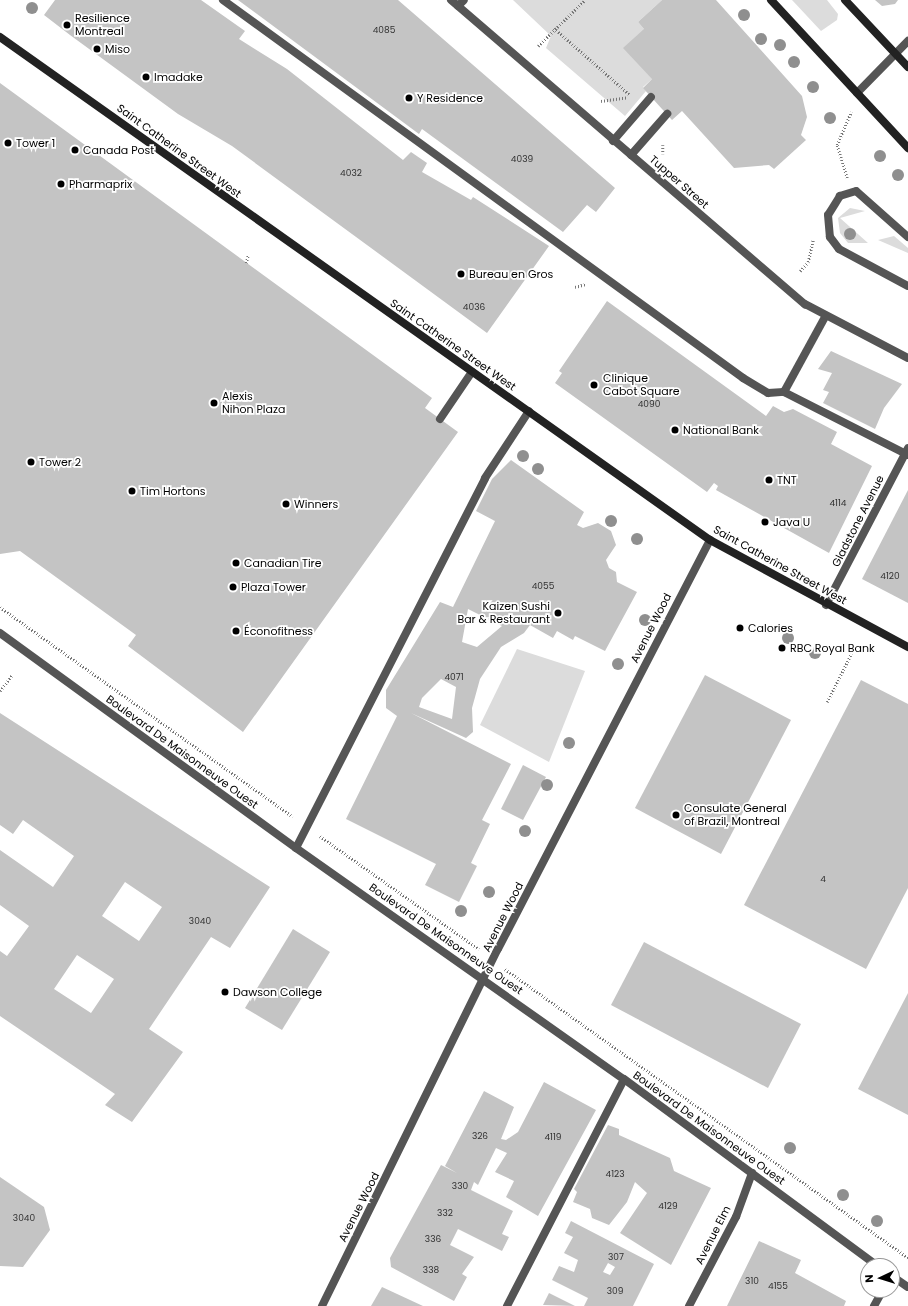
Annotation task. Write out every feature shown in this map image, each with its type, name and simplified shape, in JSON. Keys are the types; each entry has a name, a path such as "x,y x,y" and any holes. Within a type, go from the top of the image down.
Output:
{"street":[{"path":"223,0 744,378 768,393 784,392 907,452"},
{"name":"Tupper Street","path":"451,0 461,3 631,156 800,300 825,317 908,358"},
{"path":"772,0 908,148"},
{"path":"845,0 908,67"},
{"name":"Saint Catherine Street West","path":"0,37 710,540 826,605 908,647"},
{"path":"857,93 897,55 908,40"},
{"path":"613,140 651,97"},
{"path":"631,156 667,114"},
{"path":"908,237 864,195 850,191 837,200 828,215 827,229 833,243 908,286"},
{"path":"784,392 825,317"},
{"path":"440,420 472,372"},
{"path":"296,848 485,478 529,411"},
{"name":"Gladstone Avenue","path":"826,605 907,452"},
{"name":"Avenue Wood","path":"322,1306 485,980 710,540"},
{"name":"Boulevard De Maisonneuve Ouest","path":"0,633 296,848 624,1079 867,1258"},
{"path":"507,1306 624,1079"},
{"name":"Avenue Elm","path":"689,1306 736,1217 752,1173"}],"path":[{"path":"538,46 554,28 585,0"},
{"path":"554,28 632,96 601,101"},
{"path":"850,112 837,145 850,191"},
{"path":"800,271 808,262 813,238"},
{"path":"246,263 248,255"},
{"name":"Boulevard De Maisonneuve Ouest","path":"0,607 475,946"},
{"path":"827,702 852,654"},
{"path":"0,691 12,675"},
{"name":"Boulevard De Maisonneuve Ouest","path":"518,979 908,1258"}],"shaded area":[{"path":"513,0 662,0 638,22 644,29 652,79 643,87 646,91 625,116 546,48 551,36"},
{"path":"792,0 827,0 838,14 837,20 821,31"},
{"path":"850,208 865,211 840,218 868,243 848,243 840,233 838,218"},
{"path":"894,236 908,248 908,253 878,240"},
{"path":"517,649 585,671 549,762 480,725"}],"building":[{"path":"55,0 201,0 245,31 239,39 287,69 403,160 411,152 427,163 422,172 471,200 473,197 549,246 487,333 232,146 178,114 44,15"},
{"path":"238,0 398,0 615,188 596,212 587,205 563,232 422,129 419,134"},
{"path":"662,0 716,0 802,96 807,117 801,135 806,140 774,169 769,165 734,168 682,111 672,120 643,88 652,79 623,48 644,29 638,22"},
{"path":"875,0 898,0 895,4 882,6"},
{"name":"Alexis Nihon Plaza","path":"0,83 432,398 425,408 458,432 243,732 128,646 136,635 20,551 0,554"},
{"path":"607,301 766,416 773,406 784,412 793,409 837,432 831,444 872,466 829,553 716,490 718,486 714,483 707,492 555,383 562,373 559,371"},
{"path":"831,351 902,384 884,408 875,429 823,403 829,392 823,390 832,373 818,369"},
{"path":"511,460 584,512 577,525 583,528 598,523 611,531 616,545 606,560 609,568 616,572 617,582 637,592 605,651 575,636 573,640 557,631 553,638 530,625 524,633 501,647 480,679 472,708 473,732 466,738 411,713 511,764 482,820 490,824 471,863 477,866 459,902 425,885 436,864 346,819 397,716 386,708 386,690 440,602 453,607 495,521 476,511 492,479","holes":["468,609 502,626 477,647 462,642","441,679 456,687 452,719 419,707 422,698"]},
{"path":"908,490 908,603 862,579"},
{"path":"705,675 791,720 721,854 635,808"},
{"path":"861,680 908,704 908,888 866,969 744,905"},
{"path":"0,713 270,887 230,948 211,937 149,1029 183,1052 132,1122 105,1105 115,1094 0,1016 0,951 7,956 29,926 0,905 0,850 53,887 74,856 23,820 13,834 0,825","holes":["125,882 162,907 139,941 102,916","77,955 114,979 91,1013 54,989"]},
{"path":"523,765 546,777 523,820 501,809"},
{"path":"293,929 330,952 282,1030 245,1008"},
{"path":"644,942 801,1024 768,1088 611,1005"},
{"path":"908,993 908,1115 858,1089"},
{"path":"544,1082 596,1110 538,1216 506,1197 514,1181 495,1172 507,1153 496,1148 478,1185 474,1182 471,1190 513,1211 502,1234 509,1237 502,1251 458,1229 450,1245 474,1257 462,1274 467,1277 454,1301 391,1267 390,1258 441,1165 457,1173 445,1166 484,1091 514,1107 501,1139 506,1140 518,1132"},
{"path":"608,1125 619,1129 619,1135 670,1158 674,1171 711,1188 671,1265 620,1233 647,1193 635,1182 627,1202 609,1225 592,1218 590,1209 573,1202 577,1192 574,1189"},
{"path":"0,1177 44,1207 50,1230 23,1267 0,1266"},
{"path":"571,1221 654,1264 633,1306 584,1306 588,1298 552,1280 559,1266 574,1272 578,1260 564,1253 573,1237 565,1233","holes":["608,1263 615,1267 610,1275 603,1272"]},
{"path":"759,1241 801,1260 795,1273 846,1301 844,1306 727,1306"},
{"path":"382,1287 423,1306 371,1306"},
{"path":"549,1293 575,1306 543,1305"}],"place":[{"name":"Resilience Montreal","path":"67,25"},
{"name":"Miso","path":"97,49"},
{"name":"Imadake","path":"146,77"},
{"name":"Y Residence","path":"409,98"},
{"name":"Tower 1","path":"8,143"},
{"name":"Canada Post","path":"75,150"},
{"name":"Pharmaprix","path":"61,184"},
{"name":"Bureau en Gros","path":"461,274"},
{"name":"Clinique Cabot Square","path":"594,385"},
{"name":"Alexis Nihon Plaza","path":"214,403"},
{"name":"National Bank","path":"675,430"},
{"name":"Tower 2","path":"31,462"},
{"name":"TNT","path":"769,480"},
{"name":"Tim Hortons","path":"132,491"},
{"name":"Winners","path":"286,504"},
{"name":"Java U","path":"765,522"},
{"name":"Canadian Tire","path":"236,563"},
{"name":"Plaza Tower","path":"233,587"},
{"name":"Kaizen Sushi Bar & Restaurant","path":"558,613"},
{"name":"Calories","path":"740,628"},
{"name":"Éconofitness","path":"236,631"},
{"name":"RBC Royal Bank","path":"782,648"},
{"name":"Consulate General of Brazil, Montreal","path":"676,815"},
{"name":"Dawson College","path":"225,992"}]}
